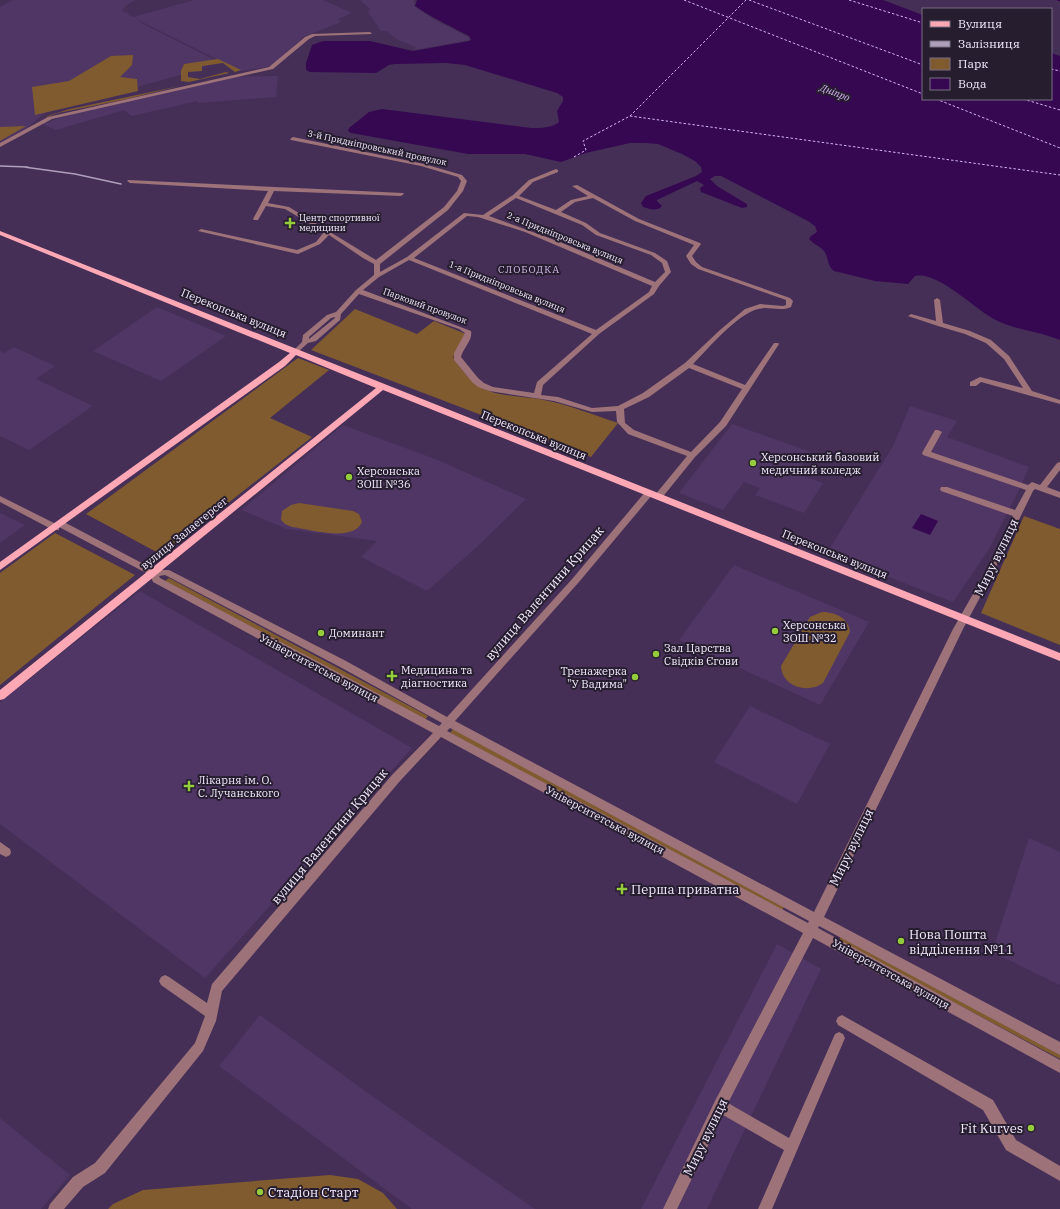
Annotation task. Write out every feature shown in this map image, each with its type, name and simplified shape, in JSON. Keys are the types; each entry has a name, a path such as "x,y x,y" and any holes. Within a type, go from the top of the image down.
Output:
{"main road":[{"name":"Перекопська вулиця","path":"0,233 1060,657"},
{"path":"0,567 282,364 296,351"},
{"name":"вулиця Залаегерсег","path":"0,696 154,573 382,387"}],"street":[{"path":"0,145 50,118 270,68 306,38 314,35 370,33"},
{"name":"3-й Придніпровський провулок","path":"293,139 422,165 460,176 464,181 461,190 448,207 400,243 378,263"},
{"path":"485,216 515,196 531,181 556,171"},
{"path":"130,181 272,190 402,194"},
{"path":"575,186 637,220 698,244 691,253 690,259 700,268 752,285 790,301 789,306 786,307 760,306 747,310 722,331 688,365 646,395 620,408 619,419 623,426 631,432 692,456"},
{"path":"256,219 272,190"},
{"path":"515,196 584,224 598,234 653,254 664,262 668,272 656,285 652,293 597,333 540,384 537,395"},
{"path":"556,213 573,201 594,196"},
{"path":"264,204 287,208 328,232 365,257 378,263 377,276"},
{"name":"2-а Придніпровська вулиця","path":"409,258 466,214 474,213 585,255 656,285"},
{"path":"201,232 298,252 318,243 328,232"},
{"path":"296,351 306,342 314,340 338,319 338,314 358,291 377,276 409,258"},
{"name":"1-а Придніпровська вулиця","path":"409,258 597,333"},
{"name":"Парковий провулок","path":"358,291 467,330 470,334 459,350 457,357 475,380 481,385 511,393 537,395 555,399 592,410 620,408"},
{"path":"937,300 940,325"},
{"path":"910,316 979,337 997,348 1018,374 1030,393"},
{"name":"вулиця Валентини Крицак","path":"55,1209 78,1182 100,1168 199,1047 210,1021 216,988 396,778 654,495 723,424 776,344"},
{"path":"688,365 746,388"},
{"path":"973,384 980,379 1060,402"},
{"path":"592,410 619,419"},
{"path":"938,432 926,453 1060,495"},
{"path":"1041,489 1060,465"},
{"name":"Миру вулиця","path":"670,1209 720,1106 817,918 958,629 965,620 1031,487"},
{"path":"944,489 1017,514"},
{"name":"Університетська вулиця","path":"0,499 154,573 166,572 343,664 448,722 1060,1049"},
{"name":"Університетська вулиця","path":"154,573 156,580 811,930 1060,1067"},
{"path":"165,981 211,1013"},
{"path":"842,1021 988,1105 1011,1145 1060,1174"},
{"path":"765,1209 839,1038"},
{"path":"720,1106 792,1147"}],"shaded area":[{"path":"13,0 135,0 125,6 122,11 133,17 194,0 323,0 352,13 338,19 341,21 339,23 303,37 274,64 267,67 241,71 136,19 219,62 173,77 46,112 28,127 0,143 0,7"},
{"path":"360,0 414,0 414,6 433,19 468,37 469,40 414,50 416,47 398,40 386,31 381,31 368,12 370,9"},
{"path":"278,76 276,97 198,103 197,101 132,116 124,110 56,130 42,124 79,112 232,77"},
{"path":"157,307 226,336 161,381 93,351"},
{"path":"14,347 55,366 36,379 93,406 29,450 0,436 0,351 4,353"},
{"path":"910,406 957,421 947,437 1029,467 989,549 953,602 827,553 893,446"},
{"name":"Херсонський базовий медичний коледж","path":"732,424 811,452 796,473 823,483 804,513 755,495 760,488 744,482 723,510 679,493"},
{"path":"343,425 435,459 526,499 478,546 427,591 361,557 377,541 287,529 241,510"},
{"path":"0,513 25,525 0,543"},
{"name":"Херсонська ЗОШ №32","path":"734,565 869,622 820,705 679,640"},
{"name":"Лікарня ім. О. С. Лучанського","path":"140,591 412,748 205,978 0,824 0,702"},
{"path":"750,706 830,744 797,804 714,762"},
{"path":"1029,838 1060,852 1060,985 992,952"},
{"path":"777,944 821,969 707,1209 641,1209"},
{"path":"260,1015 379,1101 535,1209 412,1209 219,1066"},
{"path":"0,1118 70,1175 41,1209 0,1209"}],"green space":[{"path":"133,55 132,65 120,77 137,79 138,91 35,115 32,87 69,81 111,56"},
{"path":"218,59 241,70 235,72 223,63 202,66 202,71 188,72 188,77 200,79 226,72 229,73 189,82 181,81 181,71 184,64"},
{"path":"180,86 127,99 58,113 44,118 50,115 70,109"},
{"path":"26,126 0,141 0,127"},
{"path":"355,309 417,334 434,321 466,334 453,357 463,371 482,388 492,392 553,402 618,423 591,457 311,350"},
{"path":"298,358 329,370 270,418 312,437 162,555 86,514"},
{"path":"299,503 353,511 359,514 362,522 357,528 350,532 340,533 319,532 292,527 285,524 281,520 282,511 291,505"},
{"path":"1024,516 1060,529 1060,645 981,613"},
{"path":"55,533 135,575 0,685 0,573"},
{"path":"169,578 428,716 425,720 165,581"},
{"path":"822,612 832,613 840,617 847,623 850,632 823,683 810,688 803,688 791,684 782,673 781,666 810,617"},
{"path":"453,729 785,906 782,910 450,733"},
{"path":"841,935 1060,1052 1060,1059 839,941"},
{"name":"Стадіон Старт","path":"330,1175 358,1179 383,1193 397,1209 108,1209 113,1204 143,1190"}],"water":[{"name":"Дніпро","path":"417,0 883,0 922,15 922,100 1052,100 1052,53 1060,56 1060,340 1000,322 984,313 955,291 934,279 924,276 915,276 908,284 875,281 834,271 830,267 824,251 809,239 817,232 815,226 721,176 715,176 710,179 717,186 747,204 747,207 742,208 701,192 700,188 704,185 697,181 657,200 662,206 658,209 653,210 643,207 641,203 646,196 696,176 702,172 701,167 695,161 658,144 630,143 586,153 561,162 525,154 468,154 351,133 348,131 349,128 369,112 382,109 531,128 550,127 559,122 557,111 563,101 563,97 557,93 465,65 446,63 395,64 389,65 376,73 310,72 306,70 306,63 312,45 323,41 370,41 413,51 471,40 469,36 415,6"},
{"path":"921,514 938,521 930,535 912,528"}],"ferry route":[{"path":"684,0 728,18"},
{"path":"728,18 746,0"},
{"path":"749,0 922,65"},
{"path":"849,0 922,23"},
{"path":"630,116 728,18"},
{"path":"728,18 922,94"},
{"path":"1052,69 1060,71"},
{"path":"939,100 1060,148"},
{"path":"1026,100 1060,110"},
{"path":"574,157 586,150 583,141 630,116"},
{"path":"630,116 1060,175"}],"railway":[{"path":"0,166 28,167"},
{"path":"24,167 75,174 121,184"}],"place":[{"name":"Центр спортивної медицини","path":"290,223"},
{"name":"Херсонський базовий медичний коледж","path":"753,463"},
{"name":"Херсонська ЗОШ №36","path":"349,477"},
{"name":"Херсонська ЗОШ №32","path":"775,631"},
{"name":"Доминант","path":"321,633"},
{"name":"Зал Царства Свідків Єгови","path":"656,654"},
{"name":"Медицина та діагностика","path":"392,676"},
{"name":"Тренажерка \"У Вадима\"","path":"635,677"},
{"name":"Лікарня ім. О. С. Лучанського","path":"189,786"},
{"name":"Перша приватна","path":"622,889"},
{"name":"Нова Пошта відділення №11","path":"901,941"},
{"name":"Fit Kurves","path":"1031,1128"},
{"name":"Стадіон Старт","path":"260,1192"}],"district":[{"name":"СЛОБОДКА","path":"529,269"}]}
